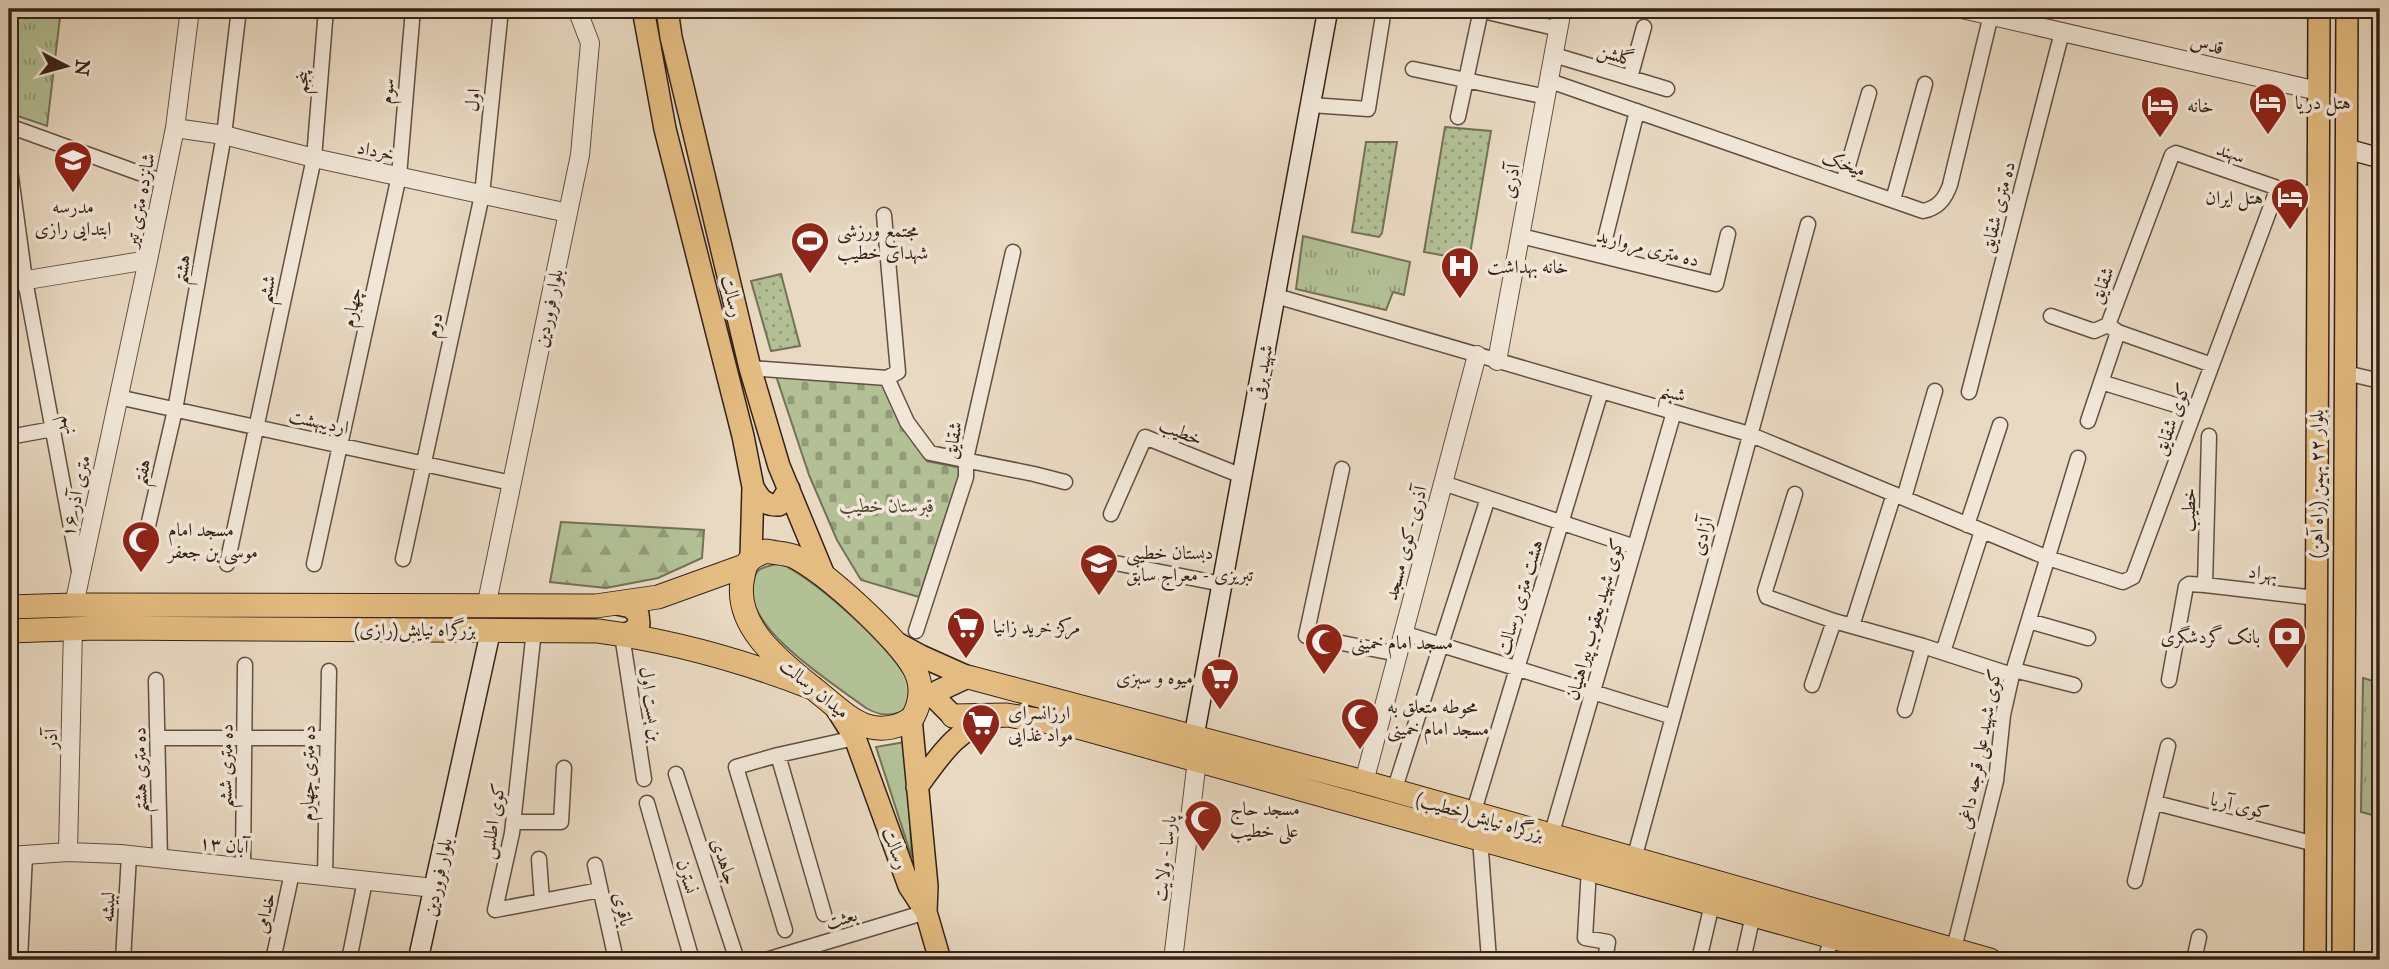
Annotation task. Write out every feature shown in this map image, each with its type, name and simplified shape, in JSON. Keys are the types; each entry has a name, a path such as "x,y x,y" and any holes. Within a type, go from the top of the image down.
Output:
{"highway":[{"path":"748,562 766,551 791,555 824,575 895,642 915,669 921,695 914,715"},
{"name":"بزرگراه نیایش(رازی)","path":"9,607 486,607 617,604 658,597 748,562"},
{"name":"میدان رسالت","path":"748,562 740,595 751,626 781,664 835,706 868,726 881,728 901,724 914,715"},
{"name":"بزرگراه نیایش(رازی)","path":"9,631 73,628 598,631 735,660 813,688"},
{"name":"بزرگراه نیایش(خطیب)","path":"968,677 1364,782 1990,960"},
{"name":"بزرگراه نیایش(خطیب)","path":"953,716 1007,715 1074,726 1909,959"}],"main road":[{"name":"رسالت","path":"643,9 665,129 740,423 753,486 748,562"},
{"name":"رسالت","path":"667,9 671,37 750,368 779,466 824,575"},
{"name":"شهید برقی","path":"1194,736 1328,9"},
{"name":"بلوار ۲۲ بهمن (راه آهن)","path":"2315,960 2319,9"},
{"name":"بلوار ۲۲ بهمن (راه آهن)","path":"2343,960 2347,9"},
{"path":"2347,149 2380,158"},
{"path":"753,486 761,500 771,505 779,505 789,489"},
{"path":"617,604 631,607 638,614 639,624 633,631 622,635"},
{"name":"بلوار فروردین","path":"418,960 491,629"},
{"path":"895,642 968,677"},
{"path":"953,716 937,700 938,691 968,677"},
{"name":"رسالت","path":"835,706 855,738 909,886 926,912 940,960"},
{"name":"رسالت","path":"914,715 917,787 927,886 926,912"},
{"path":"914,715 953,716"},
{"path":"917,787 948,746 966,729 1007,715"}],"street":[{"name":"شانزده متری تیر","path":"118,397 175,128 190,9"},
{"path":"225,135 239,9"},
{"name":"پنجم","path":"314,158 326,9"},
{"name":"سوم","path":"399,176 413,9"},
{"name":"اول","path":"482,195 500,9"},
{"name":"بلوار فروردین","path":"486,607 580,155 590,43 577,9"},
{"path":"1311,105 1368,109 1384,9"},
{"path":"1458,117 1478,9 1559,29"},
{"name":"آذری","path":"1497,361 1562,9"},
{"name":"قدس","path":"1962,9 2318,92"},
{"name":"میخک","path":"1413,69 1465,80 1548,89 1637,111 1923,211 1932,209 1946,196 1950,185 1991,15"},
{"path":"1630,78 1644,27"},
{"name":"ده متری شقایق","path":"1969,392 2062,32"},
{"name":"گلشن","path":"1554,55 1667,89"},
{"path":"1893,200 1924,84"},
{"path":"1843,183 1869,93"},
{"path":"1601,255 1637,111"},
{"path":"9,127 164,182"},
{"name":"خرداد","path":"175,128 225,135 314,158 568,213"},
{"name":"هشتم","path":"175,410 225,135"},
{"name":"سهند","path":"2172,155 2176,153 2275,187 2277,190 2317,194"},
{"name":"شقایق","path":"2172,155 2113,329 2212,365"},
{"name":"ششم","path":"256,428 314,158"},
{"name":"نهم","path":"9,162 17,281 53,429 80,574"},
{"name":"چهارم","path":"341,446 399,176"},
{"name":"کوی شقایق","path":"2048,558 2123,582 2133,577 2277,190"},
{"name":"دوم","path":"422,464 482,195"},
{"path":"750,368 887,378 898,372 884,215"},
{"name":"آزادی","path":"1634,859 1808,224"},
{"name":"ده متری مروارید","path":"1521,236 1716,284 1728,234"},
{"name":"شقایق","path":"916,631 966,477 966,458 1013,252"},
{"path":"17,281 148,260"},
{"name":"شبنم","path":"1276,296 1749,434 2048,558"},
{"path":"2051,316 2094,331 2113,329 2101,382 2088,421"},
{"name":"آذری-کوی مسجد","path":"1364,782 1477,355"},
{"path":"2346,373 2380,380"},
{"path":"887,378 907,422 930,453 966,458 1065,482"},
{"path":"2101,382 2195,411"},
{"name":"هشت متری رسالت","path":"1473,814 1601,391"},
{"path":"1853,626 1936,391"},
{"name":"اردیبهشت","path":"118,397 512,483"},
{"name":"۱۶ متری آذر","path":"74,605 118,397"},
{"name":"هفتم","path":"144,543 175,410"},
{"name":"کوی شهید یعقوب پیراهنیان","path":"1551,836 1674,412"},
{"path":"1967,525 2000,425"},
{"path":"227,564 256,428"},
{"path":"9,437 53,429"},
{"name":"خطیب","path":"2205,585 2209,436"},
{"name":"خطیب","path":"1111,514 1145,437 1242,476"},
{"path":"314,564 341,446"},
{"name":"کوی شهید علی قرجه داغی","path":"1954,948 1996,781 2003,715 2013,673 2078,458"},
{"path":"403,559 422,464"},
{"path":"1342,469 1306,636 1398,654"},
{"path":"1443,483 1635,547"},
{"path":"1795,494 1765,591 1772,600 1834,621 2013,673 2074,685"},
{"path":"1394,791 1488,498"},
{"path":"1943,652 1982,531"},
{"path":"1115,563 1223,584"},
{"path":"2169,680 2184,589 2189,584 2205,585"},
{"name":"بهراد","path":"2205,585 2316,598"},
{"path":"1812,685 1834,621"},
{"path":"2029,621 2088,638"},
{"name":"آذر","path":"68,852 73,628"},
{"name":"کوی اطلس","path":"534,630 513,822 495,910 600,890"},
{"path":"1403,633 1673,717"},
{"name":"بن بست اول","path":"622,635 644,779"},
{"path":"1905,710 1923,646"},
{"name":"ده متری ششم","path":"243,867 245,665"},
{"name":"ده متری چهارم","path":"325,876 328,670"},
{"name":"ده متری هشتم","path":"156,680 160,859"},
{"path":"158,738 327,738"},
{"path":"785,930 736,767 855,738"},
{"path":"2135,881 2168,746"},
{"path":"778,755 824,914"},
{"name":"پارسا - ولایت","path":"1173,960 1198,760"},
{"path":"513,822 561,822 564,768"},
{"name":"جاهدی","path":"676,774 737,960"},
{"name":"نسترن","path":"647,803 692,960"},
{"name":"کوی آریا","path":"2156,803 2315,844"},
{"path":"1480,838 1489,960"},
{"name":"۱۳ آبان","path":"17,856 68,852 129,855 434,888"},
{"name":"لبیشه","path":"123,960 129,855"},
{"path":"17,856 20,960"},
{"path":"539,859 542,901"},
{"name":"باقری","path":"595,865 616,960"},
{"path":"1589,869 1585,938 1608,942 1605,960"},
{"name":"خدامی","path":"273,960 292,873"},
{"path":"349,960 365,881"},
{"path":"1699,960 1712,904"},
{"name":"بعثت","path":"766,960 794,956 926,912"},
{"path":"1742,960 1753,915"},
{"path":"1825,960 1832,937"},
{"path":"2194,960 2199,937"}],"green space":[{"path":"9,9 61,9 47,126 9,113"},
{"path":"1445,127 1491,131 1469,260 1424,252"},
{"path":"1366,142 1397,142 1382,233 1379,237 1352,232"},
{"path":"1303,236 1410,262 1404,295 1393,292 1386,310 1296,289"},
{"path":"781,274 800,346 771,351 751,281"},
{"name":"قبرستان خطیب","path":"775,373 884,383 903,424 927,461 962,468 919,597 861,580 837,540 809,475"},
{"path":"561,522 704,530 702,558 658,578 606,588 550,582"},
{"path":"780,563 815,585 834,601 890,656 913,689 905,711 885,714 866,708 814,670 776,637 762,619 753,601 752,584 759,570"},
{"path":"2363,678 2380,683 2380,817 2361,812"},
{"path":"905,742 912,858 876,747"}],"place":[{"name":"هتل دریا","path":"2268,136"},
{"name":"خانه","path":"2160,139"},
{"name":"مدرسه ابتدایی رازی","path":"73,194"},
{"name":"هتل ایران","path":"2290,231"},
{"name":"مجتمع ورزشی شهدای خطیب","path":"810,275"},
{"name":"خانه بهداشت","path":"1460,300"},
{"name":"مسجد امام موسی بن جعفر","path":"141,574"},
{"name":"دبستان خطیبی تبریزی - معراج سابق","path":"1099,597"},
{"name":"مرکز خرید زانیا","path":"966,660"},
{"name":"بانک گردشگری","path":"2287,670"},
{"name":"مسجد امام خمینی","path":"1324,676"},
{"name":"میوه و سبزی","path":"1220,711"},
{"name":"محوطه متعلق به مسجد امام خمینی","path":"1360,751"},
{"name":"ارزانسرای مواد غذایی","path":"981,757"},
{"name":"مسجد حاج علی خطیب","path":"1203,853"}]}
